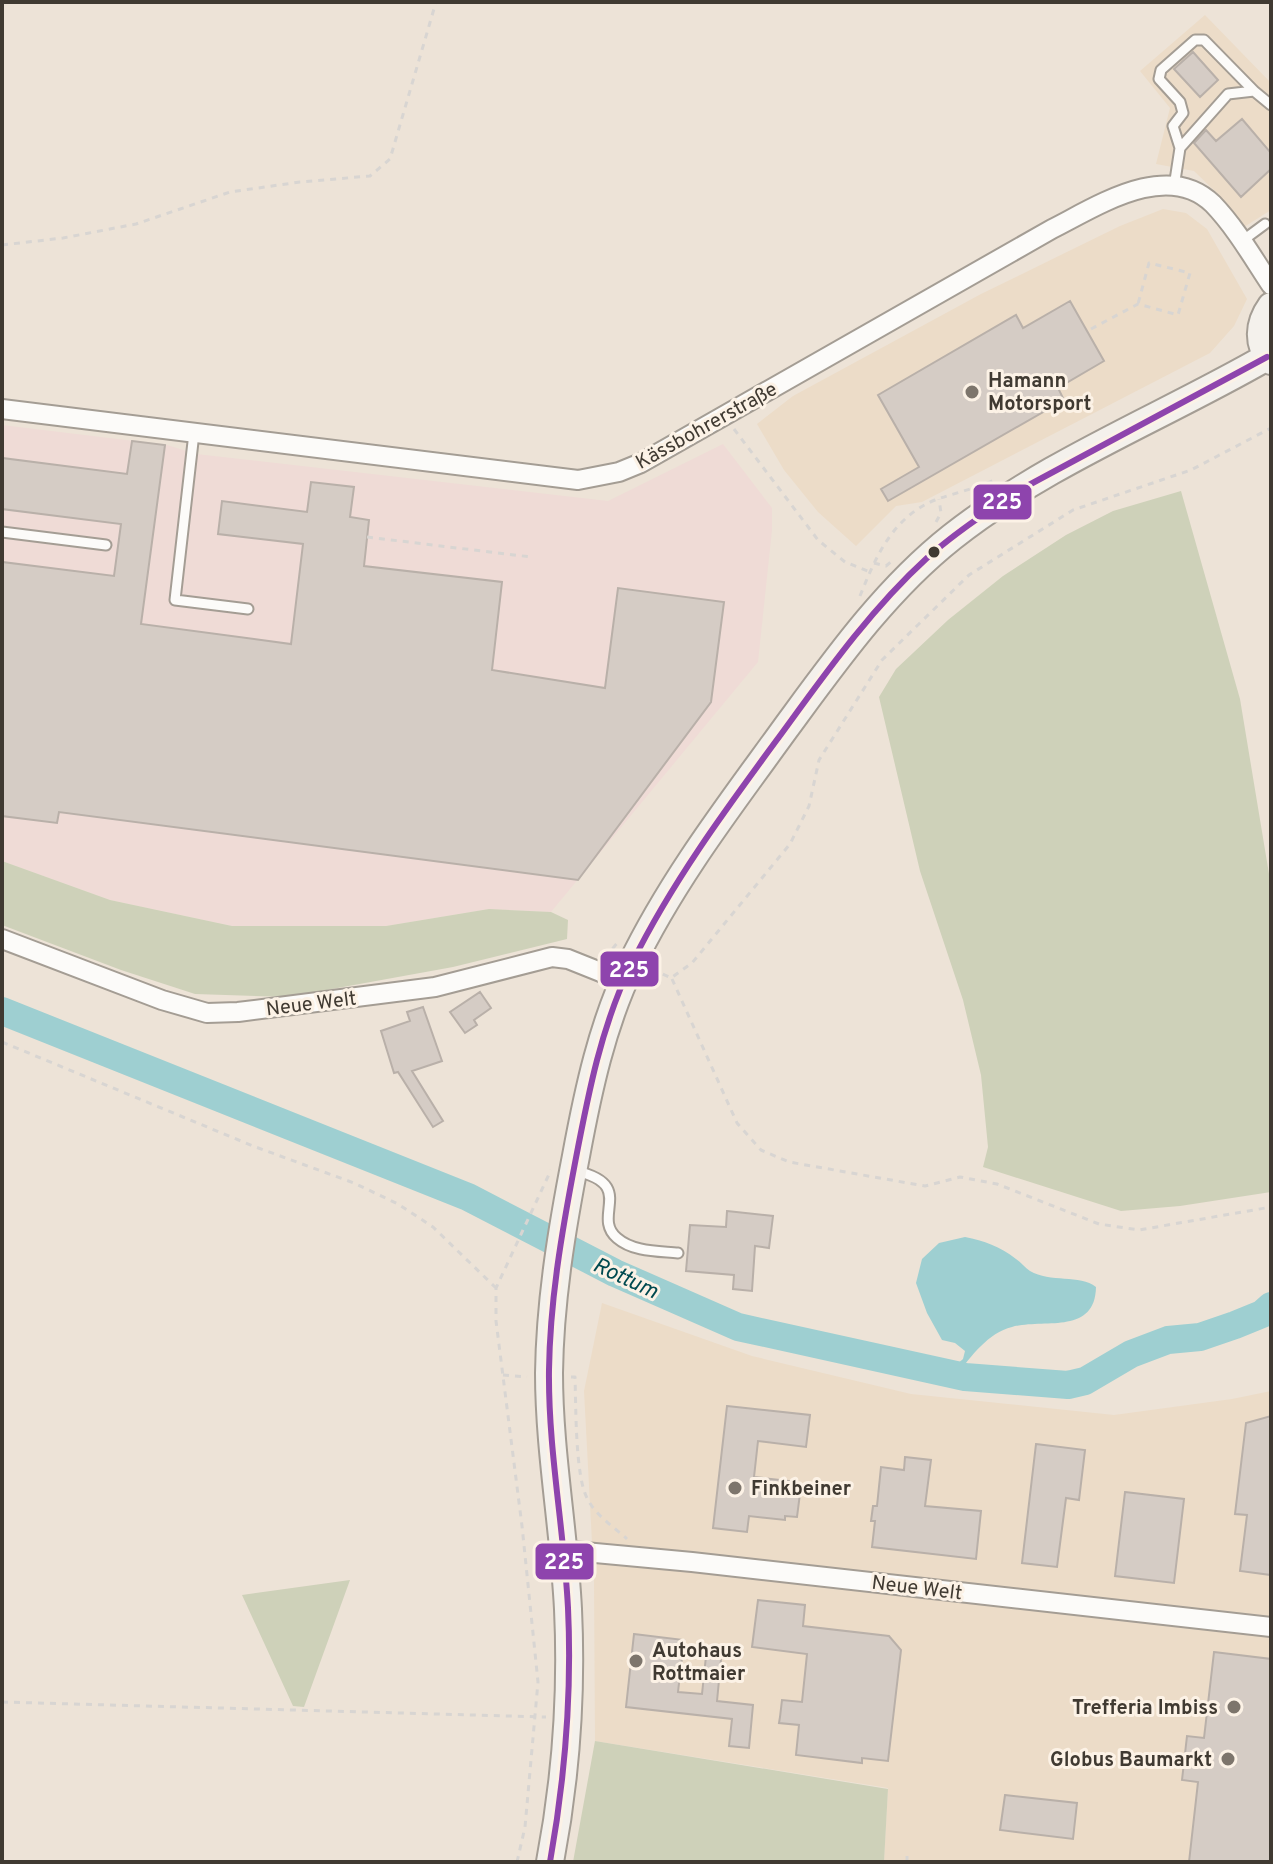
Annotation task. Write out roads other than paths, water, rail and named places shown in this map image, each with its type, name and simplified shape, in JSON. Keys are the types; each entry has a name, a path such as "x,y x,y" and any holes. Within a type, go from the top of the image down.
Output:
{"main road":[{"path":"550,1862 566,1756 570,1689 568,1608 549,1377 556,1275 566,1210 562,1169 590,1085 620,962 802,706 854,638 924,561 997,505 1043,475 1269,359 1260,336 1261,324 1271,306"}],"street":[{"name":"Kässbohrerstraße","path":"2,409 578,480 636,465 1065,222 1137,189 1174,187 1211,202 1271,285"},
{"name":"Neue Welt","path":"2,939 162,1000 207,1013 238,1012 435,987 542,957 620,962"},
{"name":"Neue Welt","path":"563,1550 625,1554 1271,1627"}],"lane":[{"path":"1174,187 1180,148 1173,126 1183,113 1180,102 1159,79 1161,70 1195,40 1204,40 1271,105"},
{"path":"1180,148 1228,94 1254,91"},
{"path":"1242,241 1265,224"},
{"path":"194,433 175,600 248,609"},
{"path":"2,532 106,545"},
{"path":"562,1169 596,1176 605,1182 609,1192 610,1223 617,1239 640,1249 678,1253"}],"water":[{"path":"965,1237 998,1247 1038,1275 1082,1281 1096,1287 1087,1313 1065,1322 1003,1330 981,1346 957,1375 947,1373 963,1359 965,1351 955,1343 942,1340 927,1313 916,1283 922,1259 939,1243"}],"waterway":[{"name":"Rottum","path":"2,1011 468,1197 615,1273 738,1327 965,1377 1068,1385 1085,1381 1131,1354 1168,1340 1200,1337 1262,1314 1271,1306"}],"place":[{"name":"Hamann Motorsport","path":"972,392"},
{"name":"Finkbeiner","path":"735,1488"},
{"name":"Autohaus Rottmaier","path":"636,1661"},
{"name":"Trefferia Imbiss","path":"1234,1707"},
{"name":"Globus Baumarkt","path":"1228,1759"}]}
